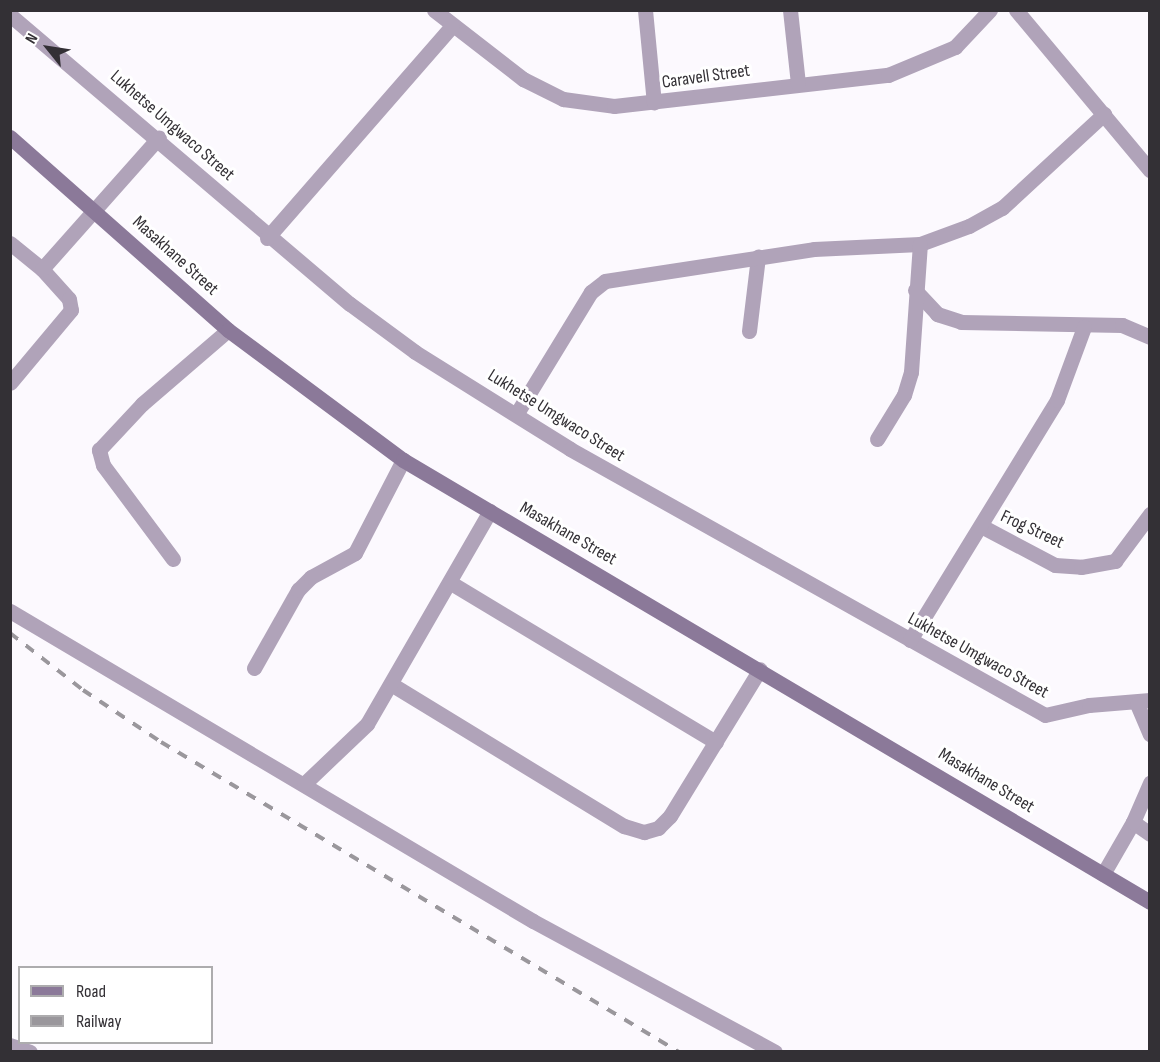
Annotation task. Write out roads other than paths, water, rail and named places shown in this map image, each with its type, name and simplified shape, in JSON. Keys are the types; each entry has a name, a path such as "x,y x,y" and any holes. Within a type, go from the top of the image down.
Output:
{"street":[{"name":"Caravell Street","path":"434,10 524,79 563,99 614,106 888,75 919,65 954,47 990,10"},
{"path":"645,10 654,103"},
{"path":"789,10 798,84"},
{"path":"1016,10 1149,170"},
{"name":"Lukhetse Umgwaco Street","path":"14,14 159,137 267,238 415,352 692,521 1045,715 1089,705 1143,702"},
{"path":"267,238 452,26"},
{"path":"517,413 591,292 605,281 814,249 920,244 969,226 1002,208 1104,114"},
{"name":"Masakhane Street","path":"10,137 228,330 403,460 760,669 1149,902"},
{"path":"42,269 96,212 159,137"},
{"path":"10,243 42,269 69,299 71,310 10,383"},
{"path":"877,439 904,395 911,372 920,244"},
{"path":"749,331 758,257"},
{"path":"915,290 937,314 961,322 1084,327 1122,325 1149,337"},
{"path":"910,640 983,527 1057,400 1084,327"},
{"path":"173,559 103,465 99,450 142,404 228,330"},
{"path":"254,668 298,590 311,577 355,553 403,460"},
{"path":"304,784 320,765 359,736 451,583 490,511"},
{"name":"Frog Street","path":"983,527 1055,565 1081,567 1115,561 1149,514"},
{"path":"451,583 716,742"},
{"path":"10,610 533,921 775,1052"},
{"path":"391,684 624,826 644,832 658,828 670,816 760,669"},
{"path":"1143,702 1149,734"},
{"path":"1102,874 1134,822 1149,783"},
{"path":"1134,822 1149,834"},
{"path":"10,1045 30,1052"}],"railway":[{"path":"10,633 83,690 161,742 679,1052"}]}
